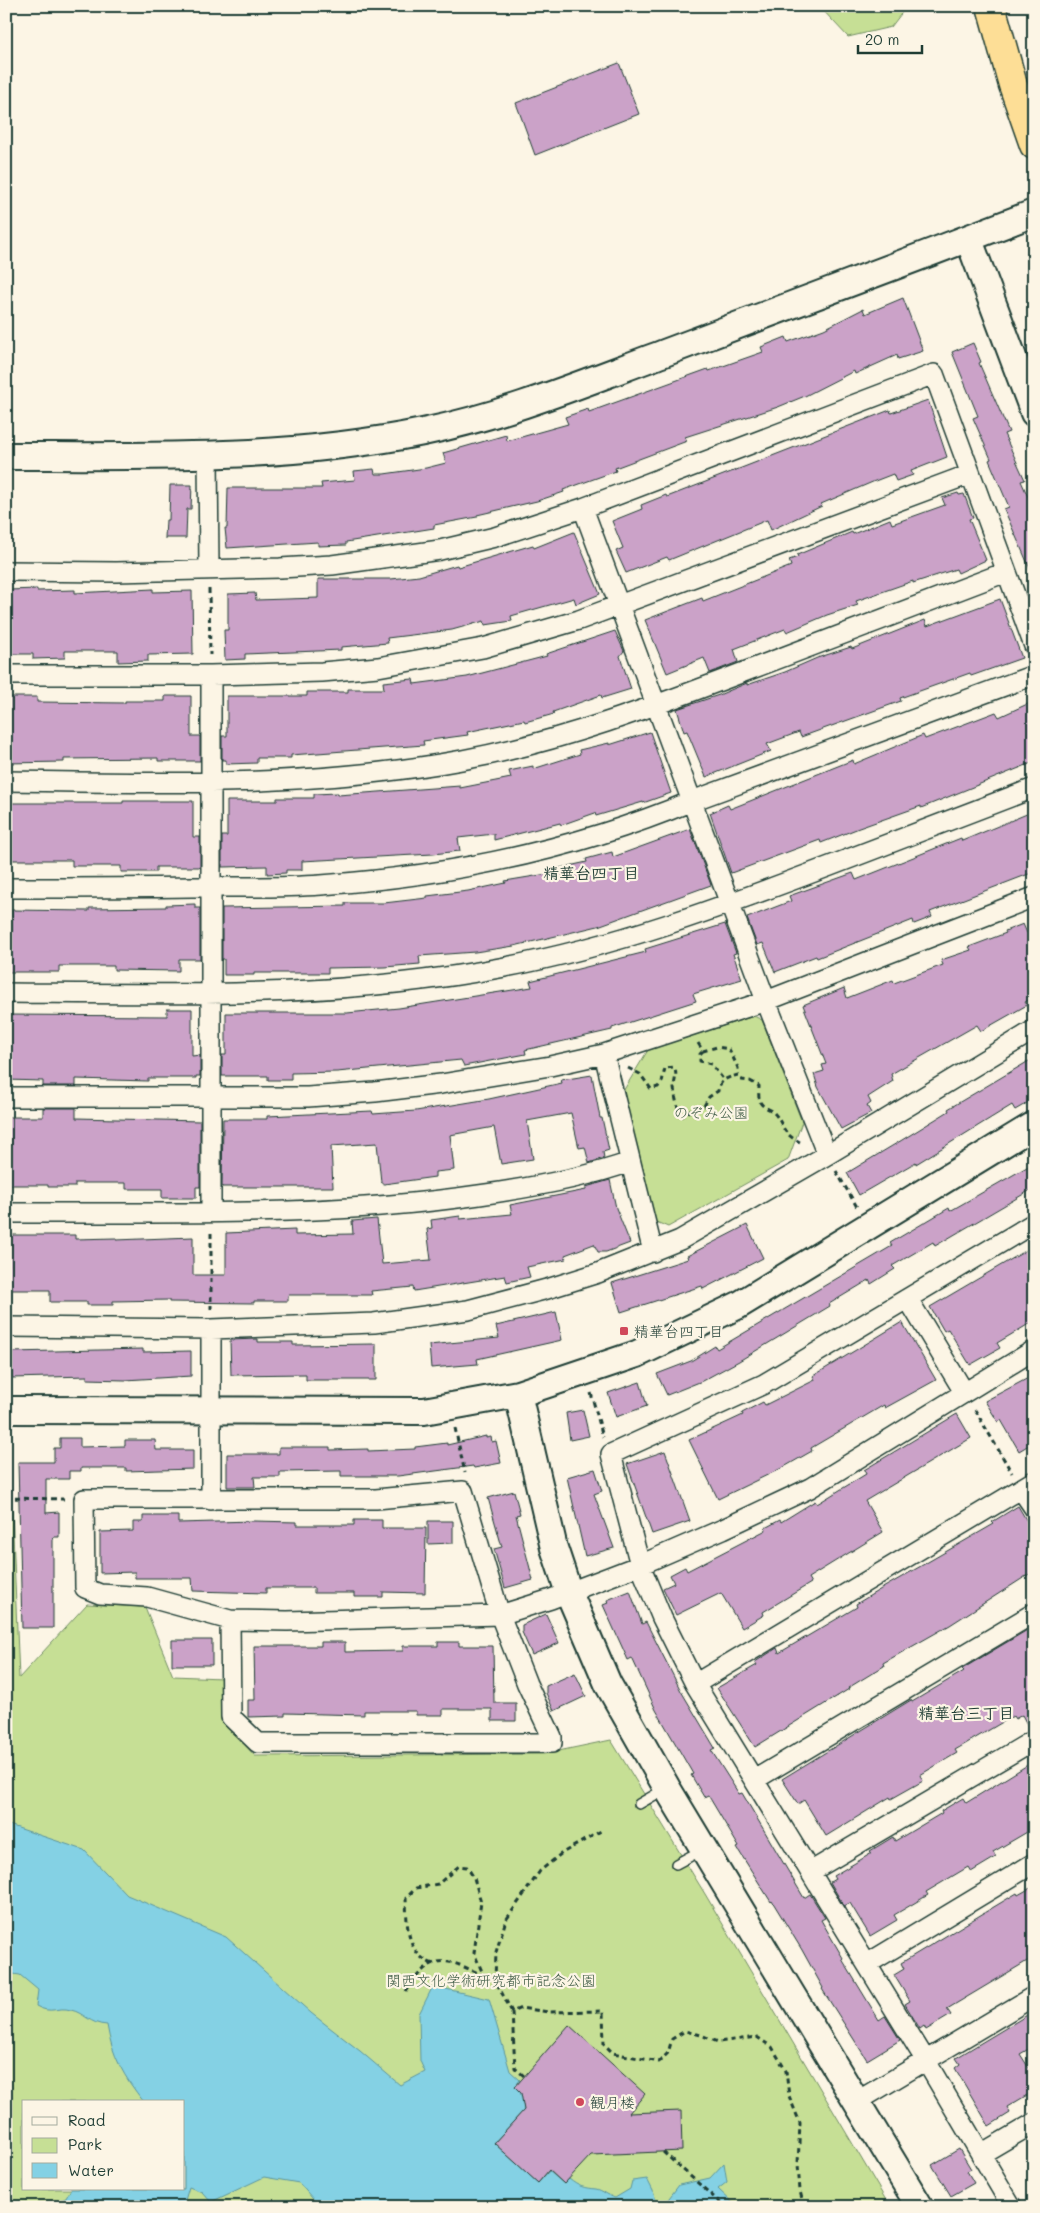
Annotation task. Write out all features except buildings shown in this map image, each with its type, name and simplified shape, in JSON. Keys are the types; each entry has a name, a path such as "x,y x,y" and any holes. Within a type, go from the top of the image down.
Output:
{"highway":[{"path":"994,12 1034,104"},
{"path":"994,12 1013,85 1034,145"}],"street":[{"path":"6,456 208,456 334,447 382,440 469,422 554,394 842,285 969,240 1034,213"},
{"path":"969,240 1034,413"},
{"path":"6,571 116,572 209,568 289,568 393,557 495,537 583,508 934,374 1006,572 1029,618 1034,646"},
{"path":"208,456 209,568"},
{"path":"6,675 211,675 322,672 433,658 531,635 579,620 970,474"},
{"path":"583,508 732,904 766,1001 827,1155"},
{"path":"6,781 212,783 349,776 464,760 562,736 658,705 1006,572"},
{"path":"210,1212 212,994 211,675"},
{"path":"6,888 269,887 337,883 421,874 471,866 577,841 644,821 692,801 1034,675"},
{"path":"6,993 212,994 348,989 507,967 601,945 732,904 1034,788"},
{"path":"6,1098 308,1097 375,1092 496,1076 604,1054 691,1026 766,1001 1034,897"},
{"path":"6,1327 211,1329 374,1323 476,1308 547,1289 598,1273 680,1240 827,1155 1034,1030"},
{"path":"604,1054 653,1252"},
{"path":"6,1410 424,1411 518,1394 637,1354 739,1305 1034,1125"},
{"path":"6,1212 286,1212 377,1208 440,1201 549,1183 630,1162"},
{"path":"1012,2207 926,2061 695,1684 662,1618 640,1565 611,1454 764,1384 1034,1223"},
{"path":"908,1298 964,1392"},
{"path":"211,1329 211,1500"},
{"path":"230,1620 231,1717 258,1743 552,1743 552,1737 527,1684 500,1615 463,1491 376,1499 84,1499 85,1588 100,1594 147,1597 230,1620 287,1621 500,1615 569,1593 640,1565 722,1530 810,1488 1034,1350"},
{"path":"518,1394 554,1548 569,1593 608,1684 667,1788 920,2207"},
{"path":"695,1684 1027,1485 1034,1508"},
{"path":"754,1780 1034,1613"},
{"path":"810,1872 1034,1740"},
{"path":"867,1964 1034,1863"},
{"path":"856,2102 1034,1996"},
{"path":"981,2154 1034,2123"}],"lane":[{"path":"639,1804 667,1788"},
{"path":"676,1864 704,1849"}],"path":[{"path":"209,568 208,634 211,675"},
{"path":"691,1026 694,1037 704,1051"},
{"path":"723,1079 711,1064 700,1060 700,1054 717,1047 729,1049 738,1068 738,1075 742,1080 750,1081 759,1086 760,1101 763,1106 774,1112 782,1129 790,1138 827,1155 857,1208"},
{"path":"604,1054 640,1074 651,1089 658,1087 662,1082 665,1068 674,1067 676,1072 674,1088 679,1112 683,1116 693,1108 704,1106 709,1098 718,1091 719,1084 723,1079 738,1075"},
{"path":"210,1212 211,1329"},
{"path":"591,1392 604,1438 611,1454"},
{"path":"964,1392 1027,1485"},
{"path":"454,1424 465,1477 463,1491"},
{"path":"6,1498 84,1499"},
{"path":"524,2076 515,2068 512,2012 495,1980 496,1952 506,1920 540,1870 562,1853 601,1831"},
{"path":"433,1964 426,1961 409,1940 406,1898 416,1888 438,1884 459,1866 467,1867 474,1878 481,1902 474,1953 484,1976"},
{"path":"406,1992 417,1974 441,1960 454,1962 495,1980"},
{"path":"512,2012 521,2008 548,2012 604,2011 604,2044 613,2053 660,2062 668,2053 672,2038 685,2031 718,2042 757,2038 772,2047 786,2070 789,2096 800,2123 798,2164 800,2191 804,2207"},
{"path":"663,2152 725,2207"}],"green space":[{"path":"819,6 907,6 891,27 848,37"},
{"name":"のぞみ公園","path":"754,1016 762,1020 802,1122 788,1160 668,1227 654,1221 622,1093 648,1050"},
{"name":"関西文化学術研究都市記念公園","path":"6,1509 12,1509 19,1678 87,1604 145,1607 173,1676 222,1678 226,1724 255,1756 544,1754 611,1740 705,1894 890,2207 6,2207"}],"water":[{"path":"6,1824 84,1850 127,1895 226,1937 311,2013 400,2085 425,2072 420,2061 419,2014 433,1986 489,1999 510,2071 520,2080 515,2087 522,2094 524,2110 494,2143 538,2183 549,2171 564,2184 569,2179 585,2188 598,2190 615,2198 630,2189 632,2181 647,2179 657,2204 666,2202 679,2185 710,2178 724,2163 727,2182 718,2189 737,2207 320,2207 299,2183 264,2177 211,2202 202,2192 189,2187 183,2207 45,2207 66,2198 70,2190 185,2190 185,2100 142,2100 130,2084 120,2066 112,2047 107,2025 91,2021 80,2013 71,2010 46,2010 36,2006 38,1990 20,1975 6,1973"}],"place":[{"name":"精華台四丁目","path":"624,1331"},
{"name":"観月楼","path":"580,2102"}],"district":[{"name":"精華台四丁目","path":"591,872"},
{"name":"精華台三丁目","path":"966,1712"}]}
